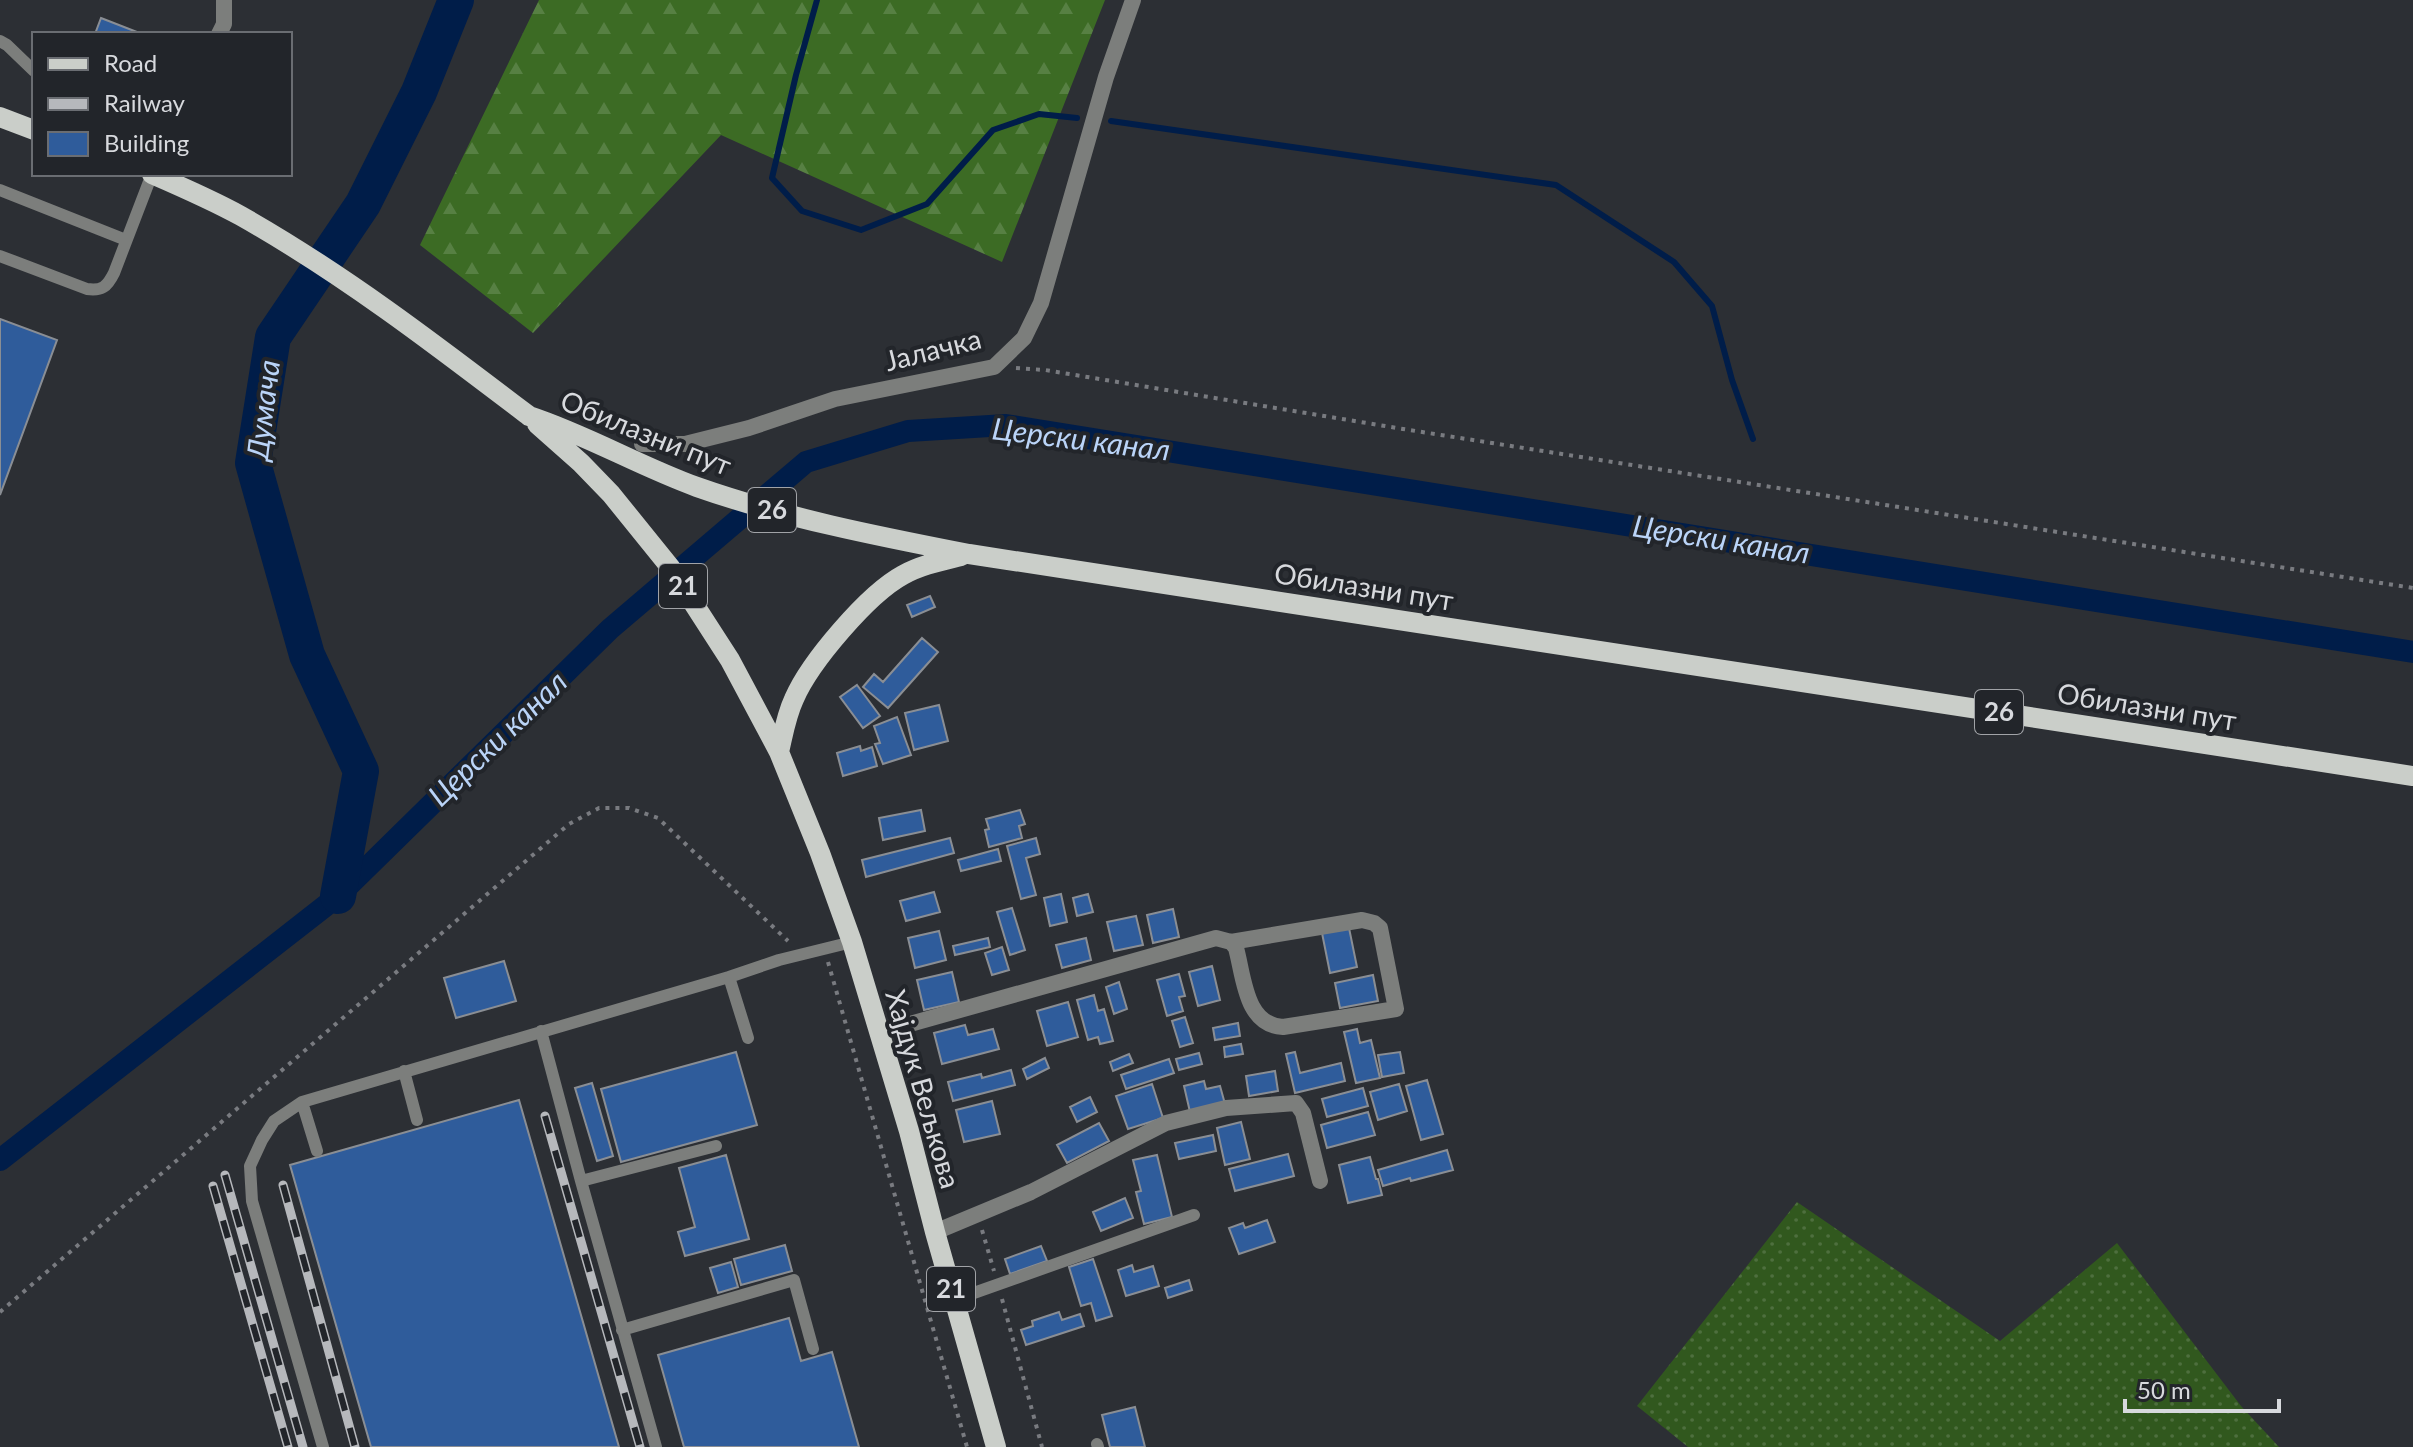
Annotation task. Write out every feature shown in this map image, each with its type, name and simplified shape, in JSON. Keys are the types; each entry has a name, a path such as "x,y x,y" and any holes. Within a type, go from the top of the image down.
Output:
{"main road":[{"path":"0,117 32,129"},
{"name":"Обилазни пут","path":"156,176 239,215 271,234 362,294 529,416 555,424 650,468 738,501 824,524 969,554 2413,776"},
{"name":"21","path":"529,416 581,463 630,516 670,567 730,660 779,752"},
{"path":"779,752 794,698 854,617 886,586 902,576 920,567 969,554"},
{"name":"Хајдук Вељкова","path":"779,752 852,942 909,1131 996,1447"}],"street":[{"path":"220,32 224,24 224,0"},
{"name":"Јалачка","path":"642,444 685,444 749,428 835,399 994,367 1024,338 1041,303 1106,77 1133,0"},
{"path":"878,1033 1205,940 1216,938 1231,942 1362,920 1380,928 1396,1009 1283,1027 1265,1023 1252,1008 1236,948 1231,942"},
{"path":"935,1232 1031,1192 1166,1123 1226,1108 1296,1103 1303,1113 1320,1181"}],"lane":[{"path":"0,41 32,69"},
{"path":"0,256 87,289 98,290 108,285 151,176"},
{"path":"0,190 126,240"},
{"path":"323,1447 252,1201 250,1166 274,1121 302,1102 801,954 852,942"},
{"path":"729,977 748,1038"},
{"path":"541,1031 656,1447"},
{"path":"404,1071 417,1120"},
{"path":"302,1102 317,1151"},
{"path":"581,1181 716,1146"},
{"path":"954,1300 1194,1215"},
{"path":"622,1330 794,1280 813,1349"}],"path":[{"path":"994,367 1045,370 2413,588"},
{"path":"0,1312 569,824 599,808 629,808 658,818 801,954"},
{"path":"824,949 967,1447"},
{"path":"978,1215 1042,1447"}],"green space":[{"path":"539,0 1105,0 1002,262 721,135 533,333 420,245"},
{"path":"1797,1202 2000,1341 2117,1243 2241,1406 2279,1447 1688,1447 1637,1406"}],"building":[{"path":"101,18 137,32 96,32"},
{"path":"0,319 57,340 0,495"},
{"path":"930,596 935,607 912,617 907,605"},
{"path":"922,638 938,652 888,708 863,687 874,674 883,682"},
{"path":"857,685 880,716 863,728 840,697"},
{"path":"939,705 948,741 914,750 905,713"},
{"path":"897,717 911,755 883,764 875,744 880,743 874,726"},
{"path":"860,746 861,751 872,747 877,766 843,776 837,753"},
{"path":"921,810 925,831 883,840 879,818"},
{"path":"1020,810 1025,824 1019,826 1022,838 989,847 986,819"},
{"path":"950,838 954,853 866,877 862,860"},
{"path":"1036,838 1040,854 1026,858 1036,895 1021,899 1007,846"},
{"path":"998,849 1001,861 961,871 958,860"},
{"path":"934,892 940,912 906,921 900,901"},
{"path":"1061,894 1067,922 1050,926 1044,898"},
{"path":"1088,894 1093,912 1077,916 1073,898"},
{"path":"1012,908 1025,950 1010,955 997,912"},
{"path":"1173,909 1179,937 1153,943 1147,915"},
{"path":"1136,916 1143,945 1114,951 1107,922"},
{"path":"1349,928 1357,967 1330,973 1322,933"},
{"path":"939,931 946,960 915,968 908,938"},
{"path":"988,938 990,947 955,955 953,946"},
{"path":"1086,938 1091,960 1062,968 1056,945"},
{"path":"1002,947 1009,970 992,975 985,953"},
{"path":"504,961 516,1001 456,1018 444,978"},
{"path":"1212,966 1220,1000 1198,1006 1189,972"},
{"path":"952,972 959,1002 924,1010 917,980"},
{"path":"1179,974 1185,996 1179,997 1183,1011 1167,1016 1157,980"},
{"path":"1373,975 1378,1001 1340,1008 1335,983"},
{"path":"1119,982 1127,1009 1114,1014 1106,987"},
{"path":"1094,995 1098,1011 1104,1009 1113,1041 1100,1044 1098,1037 1088,1040 1077,1000"},
{"path":"1068,1002 1078,1037 1047,1046 1037,1011"},
{"path":"1185,1017 1193,1043 1180,1047 1172,1021"},
{"path":"1238,1023 1240,1036 1215,1040 1213,1028"},
{"path":"965,1025 968,1035 993,1029 999,1049 942,1064 934,1033"},
{"path":"1357,1029 1360,1043 1371,1040 1380,1078 1356,1083 1344,1032"},
{"path":"1241,1044 1243,1054 1225,1057 1224,1047"},
{"path":"736,1052 757,1125 621,1162 601,1089"},
{"path":"1295,1052 1300,1073 1341,1063 1345,1081 1295,1093 1286,1054"},
{"path":"1400,1052 1404,1073 1382,1077 1378,1055"},
{"path":"1199,1053 1202,1064 1179,1070 1176,1059"},
{"path":"1129,1054 1133,1063 1113,1071 1110,1062"},
{"path":"1045,1058 1049,1068 1027,1079 1023,1069"},
{"path":"1169,1059 1174,1073 1126,1089 1121,1075"},
{"path":"1011,1070 1015,1085 953,1101 948,1082 981,1074 982,1078"},
{"path":"1275,1071 1278,1091 1249,1096 1246,1076"},
{"path":"1427,1080 1443,1134 1421,1140 1406,1086"},
{"path":"1204,1081 1206,1089 1220,1086 1225,1104 1190,1112 1184,1086"},
{"path":"592,1083 613,1156 597,1161 575,1088"},
{"path":"1152,1084 1163,1118 1128,1129 1116,1096"},
{"path":"1399,1084 1407,1111 1378,1120 1370,1092"},
{"path":"1363,1088 1368,1106 1327,1117 1322,1099"},
{"path":"1090,1097 1097,1112 1077,1122 1070,1107"},
{"path":"519,1100 619,1447 371,1447 290,1165"},
{"path":"992,1101 1000,1134 964,1142 956,1110"},
{"path":"1368,1112 1375,1135 1327,1148 1321,1125"},
{"path":"1241,1122 1250,1159 1225,1165 1217,1128"},
{"path":"1099,1123 1109,1141 1067,1163 1057,1145"},
{"path":"1213,1135 1216,1151 1179,1159 1175,1143"},
{"path":"1447,1150 1453,1170 1383,1186 1378,1170"},
{"path":"1288,1154 1294,1176 1235,1191 1229,1169"},
{"path":"726,1155 749,1239 685,1256 678,1232 695,1227 679,1168"},
{"path":"1157,1155 1172,1217 1144,1224 1136,1192 1141,1191 1133,1160"},
{"path":"1370,1157 1382,1195 1348,1203 1339,1165"},
{"path":"1125,1198 1133,1218 1101,1231 1093,1212"},
{"path":"1267,1220 1275,1242 1239,1254 1229,1228 1243,1223 1245,1228"},
{"path":"785,1245 792,1271 741,1285 734,1259"},
{"path":"1041,1246 1047,1261 1010,1274 1005,1259"},
{"path":"1093,1259 1112,1316 1096,1321 1091,1303 1081,1306 1069,1267"},
{"path":"731,1262 738,1287 718,1293 710,1268"},
{"path":"1132,1265 1134,1272 1153,1266 1159,1286 1126,1296 1118,1270"},
{"path":"1189,1280 1192,1290 1168,1298 1165,1288"},
{"path":"1059,1312 1062,1320 1080,1314 1084,1326 1026,1345 1021,1330 1033,1326 1032,1321"},
{"path":"789,1318 801,1361 832,1352 859,1447 684,1447 658,1355"},
{"path":"1135,1407 1145,1447 1110,1447 1102,1415"}],"waterway":[{"name":"Думача","path":"338,896 361,771 307,655 253,463 273,337 363,204 419,92 456,0"},
{"path":"817,0 772,178 802,211 861,230 927,204 993,130 1039,114 1077,118"},
{"path":"1111,121 1556,185 1674,262 1712,306 1732,380 1753,439"},
{"name":"Церски канал","path":"0,1160 338,896 610,629 806,462 908,431 1006,425 2413,652"}],"railway":[{"path":"545,1116 640,1447"},
{"path":"225,1175 303,1447"},
{"path":"283,1185 355,1447"},
{"path":"213,1186 288,1447"}]}
